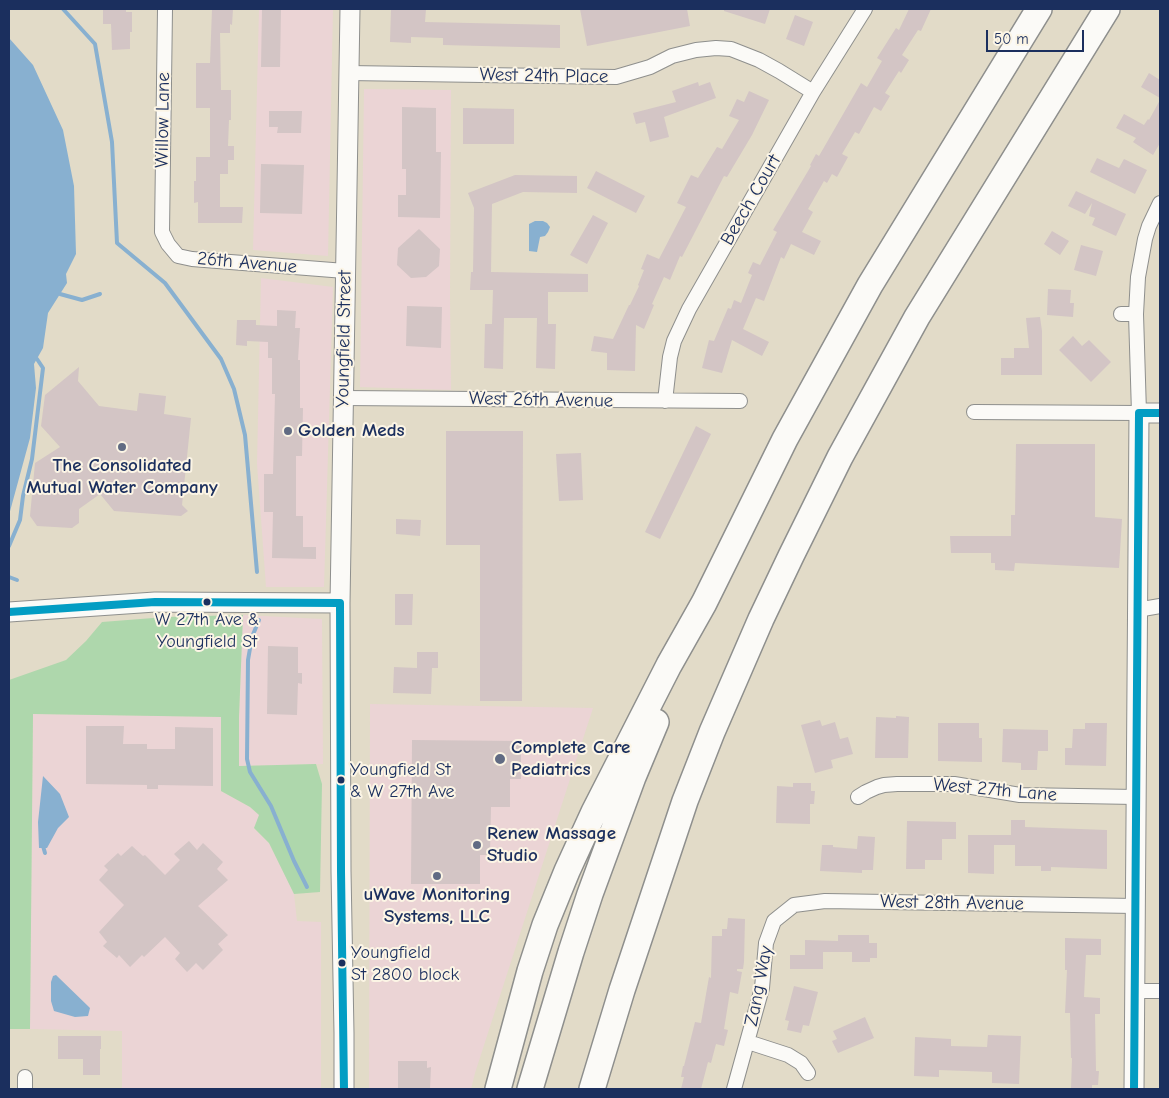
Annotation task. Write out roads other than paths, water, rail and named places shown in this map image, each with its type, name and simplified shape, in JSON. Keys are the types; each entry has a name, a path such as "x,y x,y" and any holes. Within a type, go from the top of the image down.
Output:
{"highway":[{"path":"498,1089 530,971 545,925 594,812 669,664 704,603 785,439 870,285 1039,9"},
{"path":"592,1089 622,990 686,801 712,732 761,619 840,456 918,317 1107,9"},
{"path":"530,1089 590,894 633,777 704,603"},
{"path":"607,1089 614,1062 622,990"}],"street":[{"name":"Willow Lane","path":"162,232 165,9"},
{"name":"Youngfield Street","path":"344,1089 340,603 350,9"},
{"name":"Beech Court","path":"665,401 670,357 674,341 688,309 813,92 866,9"},
{"name":"West 24th Place","path":"348,73 616,77 650,67 672,56 696,50 716,48 731,49 759,60 813,92"},
{"path":"1134,1089 1139,413 1136,314 1141,255 1149,226 1160,203"},
{"name":"26th Avenue","path":"162,232 168,244 178,256 192,259 345,270"},
{"path":"1121,314 1136,314"},
{"name":"West 26th Avenue","path":"343,398 740,401"},
{"path":"974,412 1160,413"},
{"path":"9,612 162,602 340,603"},
{"path":"1137,610 1160,606"},
{"name":"West 27th Lane","path":"858,797 884,785 954,784 1020,795 1136,797"},
{"name":"West 28th Avenue","path":"774,921 794,905 826,901 1135,906"},
{"name":"Zang Way","path":"774,921 766,943 762,988 748,1042 788,1055 800,1063 808,1073"},
{"path":"1134,991 1160,991"},
{"path":"734,1089 748,1042"}],"water":[{"path":"9,38 33,65 63,130 74,186 76,254 66,274 67,283 48,313 43,348 34,364 36,388 30,438 9,515"},
{"path":"535,221 543,221 550,227 545,236 540,237 537,252 529,251 529,224"},
{"path":"43,776 60,794 69,817 58,828 47,848 39,848 38,822"},
{"path":"56,975 90,1008 88,1016 75,1017 54,1011 51,1001 51,982 53,976"}],"waterway":[{"path":"63,9 95,44 112,142 117,243 165,283 221,359 234,389 245,435 257,572"},
{"path":"60,294 82,300 100,294"},
{"path":"9,546 20,520 23,496 32,459 43,368 37,359"},
{"path":"9,577 17,580"},
{"path":"259,620 252,637 248,660 247,759 250,772 271,806 307,887"},
{"path":"43,846 45,853"}],"place":[{"name":"Golden Meds","path":"288,431"},
{"name":"The Consolidated Mutual Water Company","path":"122,447"},
{"name":"W 27th Ave & Youngfield St","path":"207,602"},
{"name":"Complete Care Pediatrics","path":"500,759"},
{"name":"Youngfield St & W 27th Ave","path":"341,780"},
{"name":"Renew Massage Studio","path":"477,845"},
{"name":"uWave Monitoring Systems, LLC","path":"437,876"},
{"name":"Youngfield St 2800 block","path":"342,963"}]}
